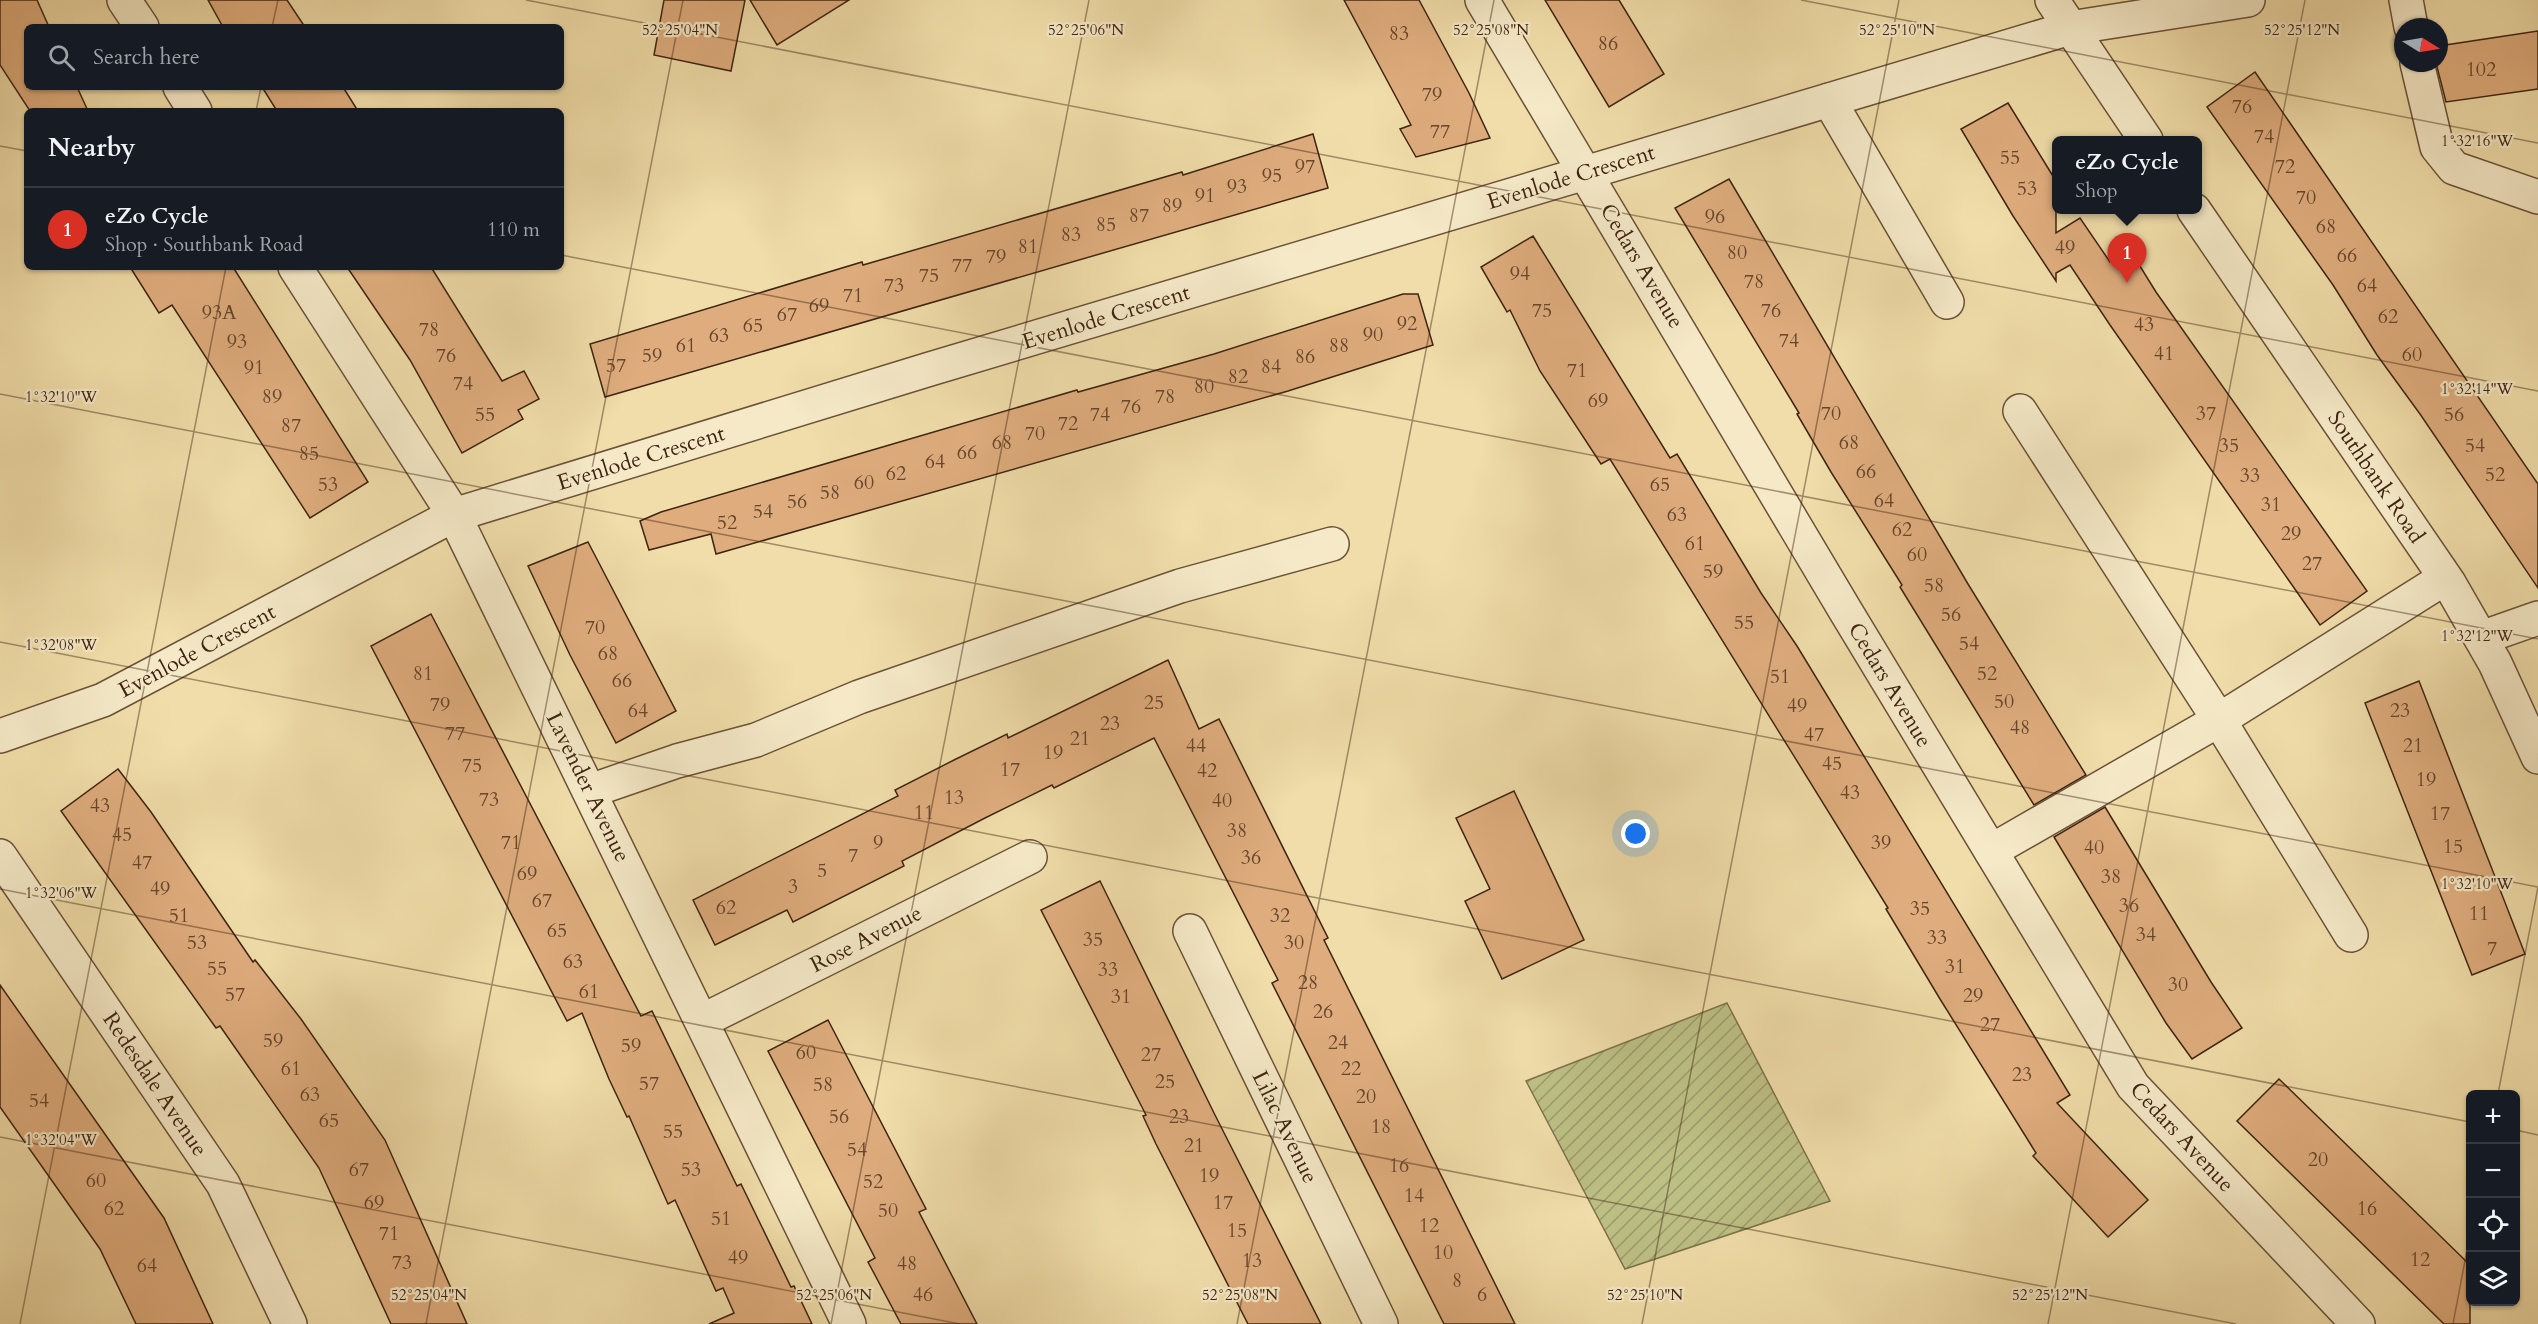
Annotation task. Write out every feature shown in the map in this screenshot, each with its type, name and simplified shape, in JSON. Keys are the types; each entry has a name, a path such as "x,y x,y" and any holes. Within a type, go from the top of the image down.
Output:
{"street":[{"path":"124,0 140,24"},
{"name":"Cedars Avenue","path":"1482,0 1587,172 1845,610 2133,1086 2358,1324"},
{"path":"2052,0 2143,136"},
{"path":"2406,0 2409,18"},
{"name":"Evenlode Crescent","path":"0,736 103,700 454,515 941,366 2070,28 2237,1"},
{"path":"2419,72 2437,147 2454,168 2538,196"},
{"path":"182,90 193,108"},
{"path":"1829,100 1947,302"},
{"name":"Southbank Road","path":"2197,214 2445,578 2495,663 2538,757"},
{"name":"Lavender Avenue","path":"297,270 454,515 849,1324"},
{"path":"2020,411 2219,720 2351,935"},
{"path":"590,791 677,761 756,740 859,697 1180,586 1332,544"},
{"path":"1991,851 2219,720 2445,578"},
{"path":"2481,638 2538,618"},
{"name":"Redesdale Avenue","path":"0,856 223,1184 290,1324"},
{"name":"Rose Avenue","path":"702,1022 1030,857"},
{"name":"Lilac Avenue","path":"1190,931 1381,1324"}],"green space":[{"path":"1727,1003 1830,1201 1625,1269 1526,1081"}],"building":[{"path":"0,0 37,0 48,24 24,24 24,90 78,90 87,108 28,108 0,65"},
{"path":"208,0 287,0 303,24 221,24"},
{"path":"664,0 745,0 731,71 654,55"},
{"path":"750,0 849,0 777,45"},
{"path":"1344,0 1419,0 1469,93 1490,138 1416,157 1400,129 1411,125"},
{"path":"1545,0 1619,0 1664,74 1609,107"},
{"path":"2538,31 2538,89 2446,102 2438,72 2448,72 2448,45"},
{"path":"2255,72 2538,484 2538,588 2420,414 2377,355 2333,285 2207,107"},
{"path":"264,90 345,90 356,108 275,108"},
{"path":"2008,103 2052,174 2052,214 2056,214 2056,233 2080,218 2110,262 2130,250 2156,292 2367,591 2320,625 2070,265 2056,273 2056,281 2013,216 1961,129"},
{"path":"1313,134 1328,188 605,397 590,344 862,262 863,265 1182,172 1183,175"},
{"path":"1729,179 1968,584 2086,775 2034,805 1900,587 1902,585 1831,472 1797,414 1799,413 1675,208"},
{"path":"1533,236 1670,458 1677,454 1761,593 1797,646 2070,1095 2057,1103 2148,1200 2108,1237 2033,1156 2036,1153 1940,999 1886,909 1888,908 1610,459 1601,464 1540,371 1510,310 1507,312 1481,267"},
{"path":"132,270 235,270 368,482 310,518 172,305 159,313"},
{"path":"349,270 433,270 502,381 524,371 539,399 518,410 523,419 462,453 410,360"},
{"path":"1403,294 1418,294 1433,345 1288,391 716,554 711,534 649,550 640,521 661,512 1077,390 1078,392 1214,354"},
{"path":"588,542 676,711 616,743 570,655 528,566"},
{"path":"431,614 641,1016 652,1011 737,1186 741,1184 791,1287 794,1286 812,1324 709,1324 734,1313 723,1288 716,1291 675,1200 668,1204 629,1116 627,1117 609,1079 582,1013 567,1021 371,646"},
{"path":"1168,660 1199,729 1219,719 1328,938 1324,940 1515,1324 1444,1324 1272,983 1278,980 1154,738 1054,788 1052,785 985,818 902,861 904,866 793,922 787,910 715,945 693,900 898,796 895,790 956,759 1007,734 1008,738"},
{"path":"2419,681 2525,954 2472,975 2365,703"},
{"path":"118,769 151,812 253,962 255,960 301,1019 385,1140 467,1324 391,1324 319,1168 220,1026 216,1028 61,811"},
{"path":"1514,791 1584,940 1502,979 1465,901 1490,889 1456,818"},
{"path":"2105,807 2211,982 2242,1028 2192,1059 2166,1023 2054,837"},
{"path":"1100,881 1321,1324 1248,1324 1156,1144 1143,1116 1146,1115 1041,910"},
{"path":"0,985 164,1218 213,1324 136,1324 100,1249 0,1107"},
{"path":"828,1020 926,1209 919,1212 977,1324 901,1324 868,1262 875,1258 768,1051"},
{"path":"2279,1079 2466,1261 2466,1306 2470,1306 2470,1324 2444,1324 2237,1121"}],"place":[{"name":"eZo Cycle","path":"2127,283"}]}
